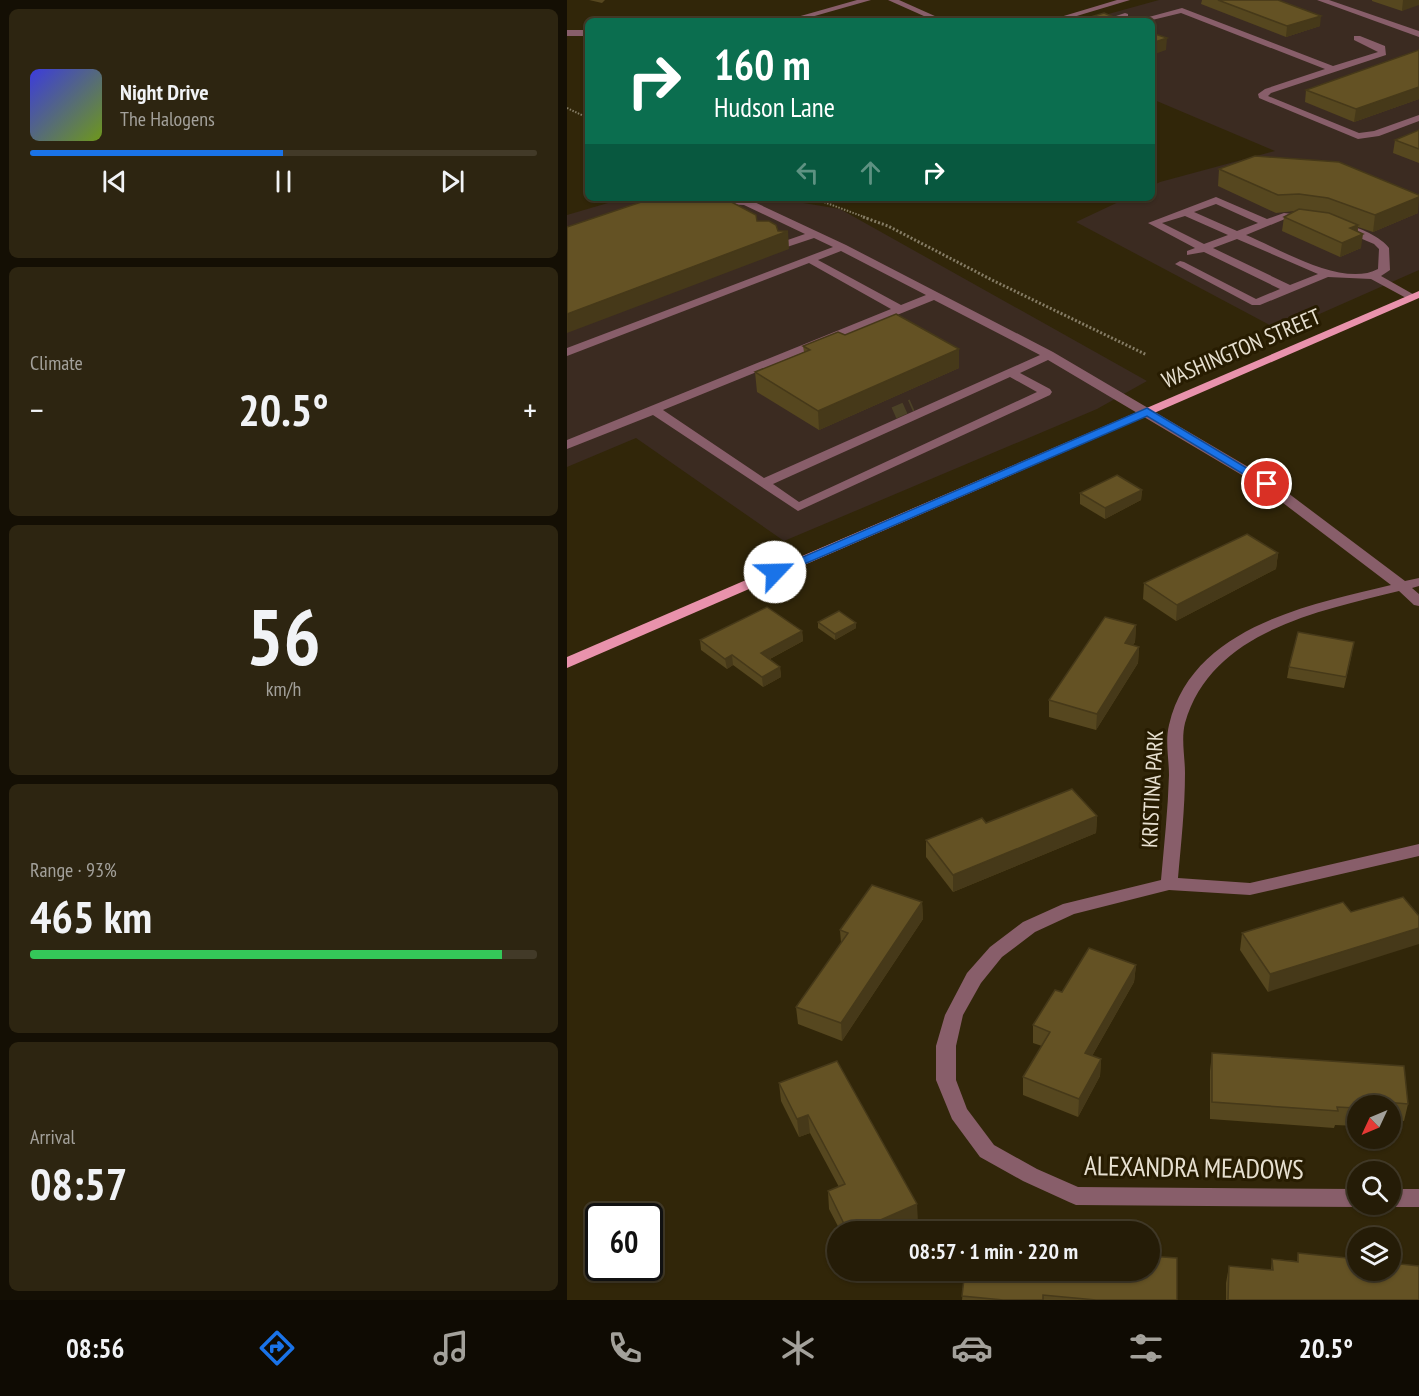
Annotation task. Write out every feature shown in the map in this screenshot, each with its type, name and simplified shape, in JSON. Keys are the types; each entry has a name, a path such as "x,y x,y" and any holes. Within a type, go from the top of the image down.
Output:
{"main road":[{"name":"WASHINGTON STREET","path":"567,663 1412,297"}],"street":[{"path":"798,18 867,0"},
{"path":"892,0 935,18"},
{"path":"1087,0 1103,6"},
{"path":"1061,18 1126,0"},
{"path":"1321,0 1419,34"},
{"path":"1150,18 1182,10 1333,69"},
{"path":"1115,18 1125,15"},
{"path":"567,33 585,33"},
{"path":"1357,38 1382,48 1383,53 1268,91 1263,93 1264,98 1357,136 1376,135 1419,118"},
{"path":"1268,222 1216,200 1153,223 1289,289"},
{"path":"726,212 699,201 746,202 842,247 1049,355 1267,484 1402,586 1419,602"},
{"path":"1185,212 1327,274 1373,276 1412,297"},
{"path":"1191,253 1284,216 1324,220 1378,242 1384,248 1384,270 1373,276"},
{"path":"774,231 793,224"},
{"path":"783,246 814,234"},
{"path":"567,352 842,247"},
{"path":"809,259 900,310"},
{"path":"1180,264 1256,303 1327,274"},
{"path":"567,445 936,295"},
{"path":"763,483 1049,355"},
{"path":"654,410 798,507 1046,392 1010,372"},
{"path":"912,405 949,399"},
{"path":"881,430 889,415 894,413"},
{"name":"KRISTINA PARK","path":"1169,884 1177,775 1177,726 1187,696 1207,665 1235,644 1274,623 1320,607 1419,582"},
{"name":"ALEXANDRA MEADOWS","path":"1347,1198 1076,1196 1030,1175 987,1151 959,1113 945,1080 946,1046 954,1015 973,978 996,952 1029,927 1069,909 1169,884 1250,889 1419,850"},
{"path":"1401,1198 1419,1198"}],"path":[{"path":"567,108 585,117"},
{"path":"821,201 888,226 994,281 1147,355"}],"shaded area":[{"path":"1159,0 1419,0 1419,270 1281,331 1076,222 1121,201 1155,201 1155,184 1160,182 1275,151 1155,100 1155,18 1094,18"},
{"path":"615,201 791,201 840,209 1147,381 1097,409 784,541 636,438 567,467 567,215"}],"building":[{"path":"1218,0 1278,0 1321,16 1287,26"},
{"path":"1104,13 1116,18 1087,18"},
{"path":"1155,34 1167,38 1155,42"},
{"path":"1419,50 1419,87 1356,109 1306,90"},
{"path":"1419,130 1419,149 1395,140"},
{"path":"1255,156 1339,162 1419,195 1419,197 1375,215 1328,198 1299,194 1278,195 1219,169"},
{"path":"644,201 730,201 756,215 757,221 769,221 776,225 778,231 788,231 567,314 567,227"},
{"path":"1299,209 1329,213 1358,225 1350,228 1363,234 1342,243 1284,217"},
{"path":"896,314 959,349 818,411 755,372 810,350 803,346 838,332 845,335"},
{"path":"1117,475 1142,490 1105,508 1080,493"},
{"path":"1247,534 1278,553 1177,605 1144,583"},
{"path":"767,607 802,631 761,653 780,667 762,677 732,655 725,659 700,640"},
{"path":"839,611 856,623 835,634 818,622"},
{"path":"1105,617 1136,625 1125,643 1139,647 1097,714 1049,700"},
{"path":"1298,632 1354,642 1346,677 1289,667"},
{"path":"1072,789 1097,816 953,875 926,840 982,818 986,823"},
{"path":"872,885 922,902 841,1023 796,1007 848,933 840,930"},
{"path":"1403,897 1419,916 1419,928 1270,974 1242,933 1343,902 1351,912"},
{"path":"1089,948 1136,965 1085,1053 1101,1059 1079,1099 1023,1077 1050,1032 1033,1025 1055,990 1062,992"},
{"path":"1212,1053 1404,1066 1408,1104 1401,1103 1401,1095 1347,1095 1347,1108 1337,1107 1338,1111 1212,1102"},
{"path":"837,1061 917,1204 878,1221 843,1221 828,1191 845,1184 808,1115 797,1119 779,1083"},
{"path":"1298,1253 1347,1258 1347,1281 1401,1281 1401,1264 1419,1266 1419,1300 1228,1300 1229,1266 1273,1270 1272,1259 1298,1262"},
{"path":"1160,1257 1177,1258 1177,1300 1096,1300 1043,1295 1043,1300 1003,1300 962,1296 964,1281 1160,1281"}],"tunnel":[{"path":"894,413 912,405"}],"route":[{"path":"775,572 1147,411 1267,484"}]}
